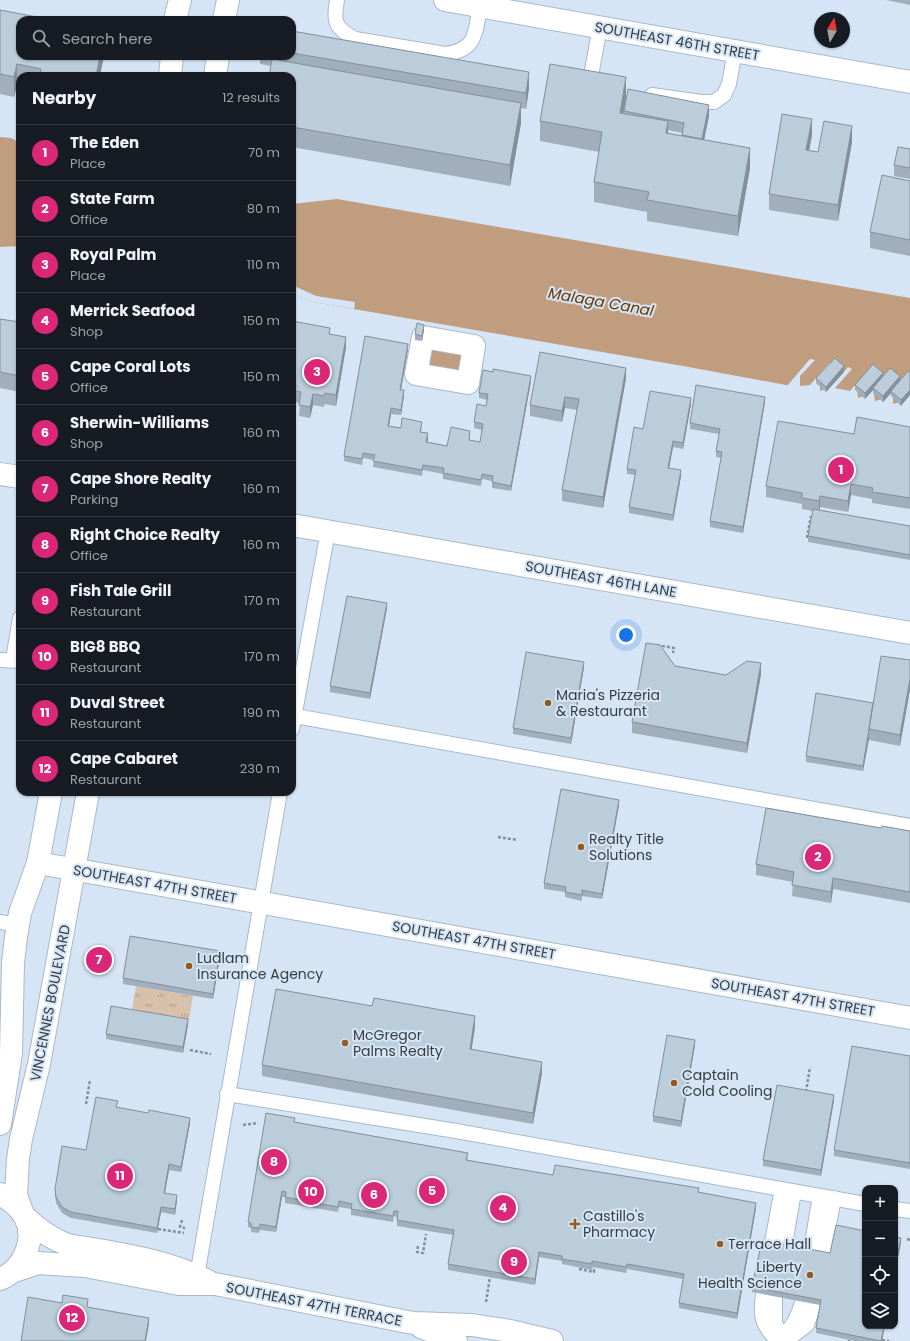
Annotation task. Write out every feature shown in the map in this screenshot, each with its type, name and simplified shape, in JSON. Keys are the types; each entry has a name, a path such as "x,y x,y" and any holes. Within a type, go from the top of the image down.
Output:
{"street":[{"path":"177,16 180,0"},
{"path":"225,16 228,0"},
{"name":"SOUTHEAST 46TH STREET","path":"445,0 910,82"},
{"path":"170,72 172,60"},
{"path":"215,72 217,60"},
{"path":"0,474 16,476"},
{"name":"SOUTHEAST 46TH LANE","path":"296,526 910,633"},
{"name":"VINCENNES BOULEVARD","path":"0,1124 13,963 9,924 20,913 38,863 49,796"},
{"name":"VINCENNES BOULEVARD","path":"6,1277 25,1255 29,1241 24,1215 16,1195 19,1152 39,1064 87,796"},
{"name":"SOUTHEAST 47TH STREET","path":"38,863 910,1018"},
{"name":"SOUTHEAST 47TH TERRACE","path":"0,1194 13,1202 38,1230 55,1240 68,1245 156,1261 204,1282 413,1323 472,1325 510,1331 552,1341"},
{"name":"SOUTHEAST 47TH TERRACE","path":"6,1277 38,1263 64,1263 179,1284 204,1282"},
{"name":"SOUTHEAST 47TH TERRACE","path":"413,1323 456,1341"}],"lane":[{"path":"337,0 334,15 337,26 343,33 355,40 445,54 458,52 469,47 474,38 480,6"},
{"path":"590,81 600,27"},
{"path":"640,93 701,102 714,102 724,95 729,84 735,51"},
{"path":"296,710 328,531"},
{"path":"11,660 16,637"},
{"path":"296,716 910,826"},
{"path":"204,1282 227,1094 279,796"},
{"path":"227,1094 456,1131 862,1203"},
{"path":"777,1248 788,1190"},
{"path":"817,1256 827,1197"},
{"path":"898,1209 910,1211"},
{"path":"769,1295 761,1319 769,1332 782,1340 808,1303"}],"path":[{"path":"807,538 811,516"},
{"path":"654,645 674,648 673,653"},
{"path":"498,837 517,840"},
{"path":"190,1050 210,1054"},
{"path":"806,1092 810,1067"},
{"path":"86,1104 90,1080"},
{"path":"236,1125 258,1123"},
{"path":"182,1220 180,1227 190,1229"},
{"path":"158,1229 189,1234"},
{"path":"418,1246 417,1252 423,1253 426,1234"},
{"path":"579,1269 594,1272 594,1269 592,1268"},
{"path":"486,1304 490,1277"},
{"path":"882,1340 889,1341"}],"green space":[{"path":"136,986 193,996 188,1025 131,1015"}],"water":[{"path":"0,137 11,138 16,141 16,246 0,247"},
{"name":"Malaga Canal","path":"337,199 910,298 910,408 683,366 313,302 296,295 296,204"},
{"path":"430,347 468,354 464,375 425,368"}],"pier":[{"path":"296,287 316,296 355,302 354,309 313,302 296,295"},
{"path":"810,359 815,360 800,376 800,386 810,385 829,363 834,364 820,380 820,391 830,387 848,367 852,369 835,388 850,391 868,370 857,390 858,398 866,395 887,373 874,394 875,401 882,399 905,376 893,395 893,404 902,401 910,393 910,409 787,386"}],"building":[{"path":"0,10 32,16 16,16 16,60 99,60 97,72 41,72 41,69 17,64 14,77 0,74"},
{"path":"296,32 529,72 526,93 296,54"},
{"path":"272,60 278,60 521,103 510,165 296,128 296,72 270,72"},
{"path":"550,64 626,77 620,113 668,121 666,133 750,148 738,216 647,200 649,192 594,182 602,132 540,121"},
{"path":"628,89 709,105 702,139 682,135 684,123 624,111"},
{"path":"782,114 812,119 806,150 818,152 824,121 852,126 838,205 769,194"},
{"path":"898,147 910,149 910,168 894,165"},
{"path":"882,175 910,181 910,240 870,232"},
{"path":"0,319 16,321 16,375 0,372"},
{"path":"296,322 330,328 329,334 346,337 336,395 325,393 324,396 313,394 310,407 299,405 301,392 296,391"},
{"path":"417,323 424,325 422,336 415,334"},
{"path":"365,336 408,344 400,390 404,390 401,410 391,408 388,426 401,428 402,418 422,422 420,432 428,433 426,442 447,446 451,427 470,431 469,440 480,442 483,424 474,422 477,404 486,406 488,394 479,393 483,370 493,372 493,369 531,376 511,486 492,482 493,476 482,474 481,480 443,473 444,468 423,465 422,470 373,461 375,455 363,453 362,459 344,456"},
{"path":"540,352 626,368 603,497 562,490 579,399 565,397 562,411 530,405"},
{"path":"835,358 844,366 826,387 816,378"},
{"path":"873,364 883,373 865,393 855,385"},
{"path":"890,368 900,376 883,396 873,388"},
{"path":"908,371 910,373 910,390 901,400 891,391"},
{"path":"696,385 765,397 743,527 710,521 722,452 716,451 720,429 690,423"},
{"path":"650,391 691,398 683,443 673,441 668,468 681,470 673,515 629,507 636,470 627,469 634,427 643,429"},
{"path":"857,417 910,427 910,498 872,492 873,488 851,484 848,501 820,496 819,501 802,498 802,493 766,486 778,421 854,434"},
{"path":"813,509 910,526 910,555 808,536"},
{"path":"347,596 387,603 370,693 330,686"},
{"path":"646,643 660,645 675,666 726,675 747,661 761,663 747,743 632,722"},
{"path":"526,652 584,662 571,738 513,728"},
{"path":"881,656 910,660 910,679 900,735 869,729"},
{"path":"816,693 873,703 863,766 806,756"},
{"name":"Realty Title Solutions","path":"561,789 619,800 602,894 582,890 582,895 565,892 566,887 544,883"},
{"path":"766,808 881,828 882,826 910,831 910,892 833,878 831,892 792,885 794,872 756,864"},
{"path":"130,936 220,951 213,994 123,978"},
{"path":"276,989 372,1006 374,998 475,1016 470,1049 542,1062 533,1113 262,1065"},
{"path":"111,1006 188,1019 183,1047 106,1034"},
{"name":"Captain Cold Cooling","path":"667,1035 695,1040 681,1121 653,1116"},
{"path":"852,1046 910,1056 910,1163 834,1150"},
{"path":"777,1085 834,1095 821,1170 763,1160"},
{"path":"96,1097 118,1101 116,1107 148,1113 149,1110 190,1118 181,1167 169,1164 164,1193 177,1195 175,1209 161,1207 157,1228 71,1212 62,1207 56,1197 55,1189 62,1146 86,1150"},
{"path":"266,1113 295,1118 294,1122 468,1153 466,1160 553,1175 555,1165 699,1188 698,1192 756,1203 737,1313 679,1303 684,1274 627,1264 626,1267 592,1261 592,1264 562,1259 562,1256 539,1252 535,1279 448,1264 454,1230 397,1220 398,1211 394,1211 393,1216 351,1209 352,1204 339,1201 338,1207 285,1197 286,1192 282,1191 276,1227 260,1224 259,1228 251,1227 251,1223 248,1222"},
{"name":"Liberty Health Science","path":"836,1225 862,1230 862,1329 883,1329 881,1341 816,1328 821,1300 752,1287 762,1240 830,1253"},
{"path":"898,1238 901,1238 898,1252"},
{"path":"63,1295 88,1299 87,1307 149,1318 145,1341 21,1341 28,1297 62,1303"}],"place":[{"name":"Royal Palm","path":"317,372"},
{"name":"The Eden","path":"841,470"},
{"name":"Maria's Pizzeria & Restaurant","path":"548,703"},
{"name":"Realty Title Solutions","path":"581,847"},
{"name":"State Farm","path":"818,857"},
{"name":"Cape Shore Realty","path":"99,960"},
{"name":"Ludlam Insurance Agency","path":"189,966"},
{"name":"McGregor Palms Realty","path":"345,1043"},
{"name":"Captain Cold Cooling","path":"674,1083"},
{"name":"Right Choice Realty","path":"274,1162"},
{"name":"Duval Street","path":"120,1176"},
{"name":"Cape Coral Lots","path":"432,1191"},
{"name":"BIG8 BBQ","path":"311,1192"},
{"name":"Sherwin-Williams","path":"374,1195"},
{"name":"Merrick Seafood","path":"503,1208"},
{"name":"Castillo's Pharmacy","path":"575,1224"},
{"name":"Terrace Hall","path":"720,1244"},
{"name":"Fish Tale Grill","path":"514,1262"},
{"name":"Liberty Health Science","path":"810,1275"},
{"name":"Cape Cabaret","path":"72,1318"}]}
